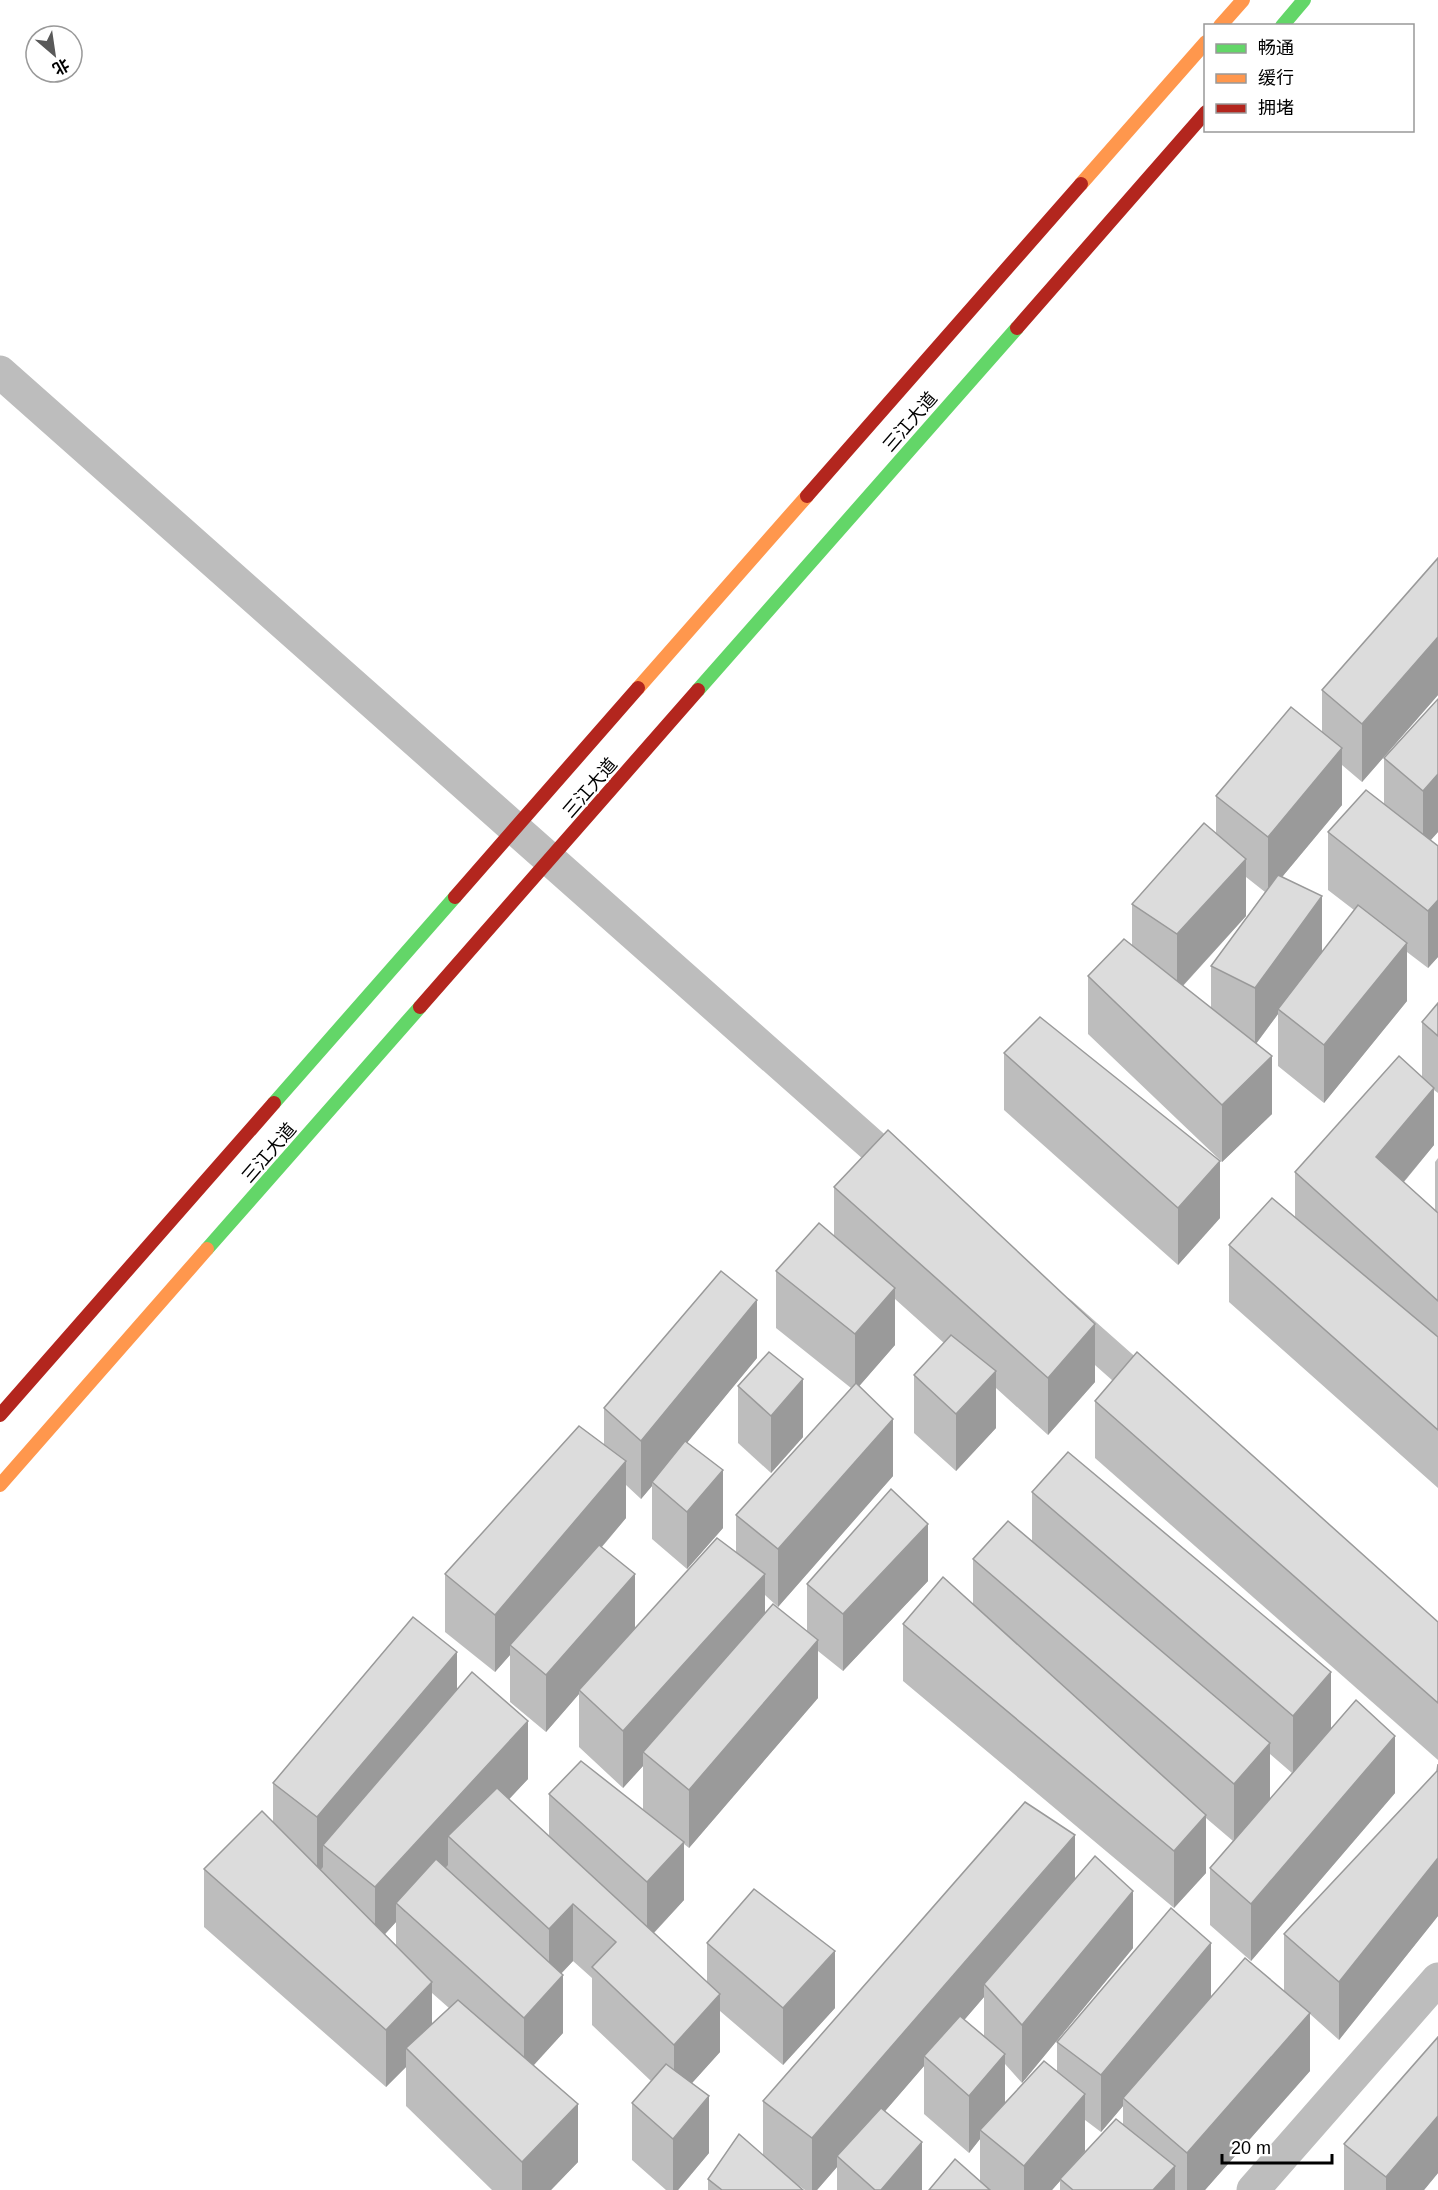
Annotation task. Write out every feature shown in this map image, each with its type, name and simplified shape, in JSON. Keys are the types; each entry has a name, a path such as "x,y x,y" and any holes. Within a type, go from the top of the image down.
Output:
{"main road":[{"path":"1222,24 1243,0"},
{"path":"1284,24 1304,0"},
{"name":"三江大道","path":"0,1415 1204,44"},
{"name":"三江大道","path":"0,1485 1204,114"}],"street":[{"path":"0,372 927,1194"},
{"path":"1035,1290 1178,1417"},
{"path":"1253,2190 1438,1979"}],"building":[{"path":"1438,558 1438,637 1362,724 1322,690"},
{"path":"1438,699 1438,774 1423,791 1384,758"},
{"path":"1291,707 1342,748 1268,837 1216,796"},
{"path":"1366,790 1438,846 1438,900 1428,911 1328,832"},
{"path":"1204,823 1246,859 1177,934 1132,904"},
{"path":"1278,875 1322,896 1255,988 1211,966"},
{"path":"1358,905 1407,943 1324,1045 1278,1009"},
{"path":"1124,939 1272,1056 1222,1105 1088,976"},
{"path":"1438,1003 1438,1036 1422,1022"},
{"path":"1040,1017 1220,1161 1178,1208 1004,1053"},
{"path":"1399,1056 1434,1088 1376,1157 1438,1213 1438,1301 1295,1172"},
{"path":"888,1130 1095,1324 1048,1378 834,1187"},
{"path":"1272,1198 1438,1337 1438,1430 1229,1245"},
{"path":"819,1223 895,1288 855,1334 776,1271"},
{"path":"721,1271 757,1300 641,1441 604,1408"},
{"path":"951,1335 996,1371 956,1414 914,1375"},
{"path":"769,1352 803,1379 771,1416 738,1386"},
{"path":"1137,1352 1438,1622 1438,1703 1095,1401"},
{"path":"856,1383 893,1419 778,1549 736,1515"},
{"path":"579,1426 626,1461 495,1615 445,1574"},
{"path":"685,1441 723,1470 687,1512 652,1482"},
{"path":"1068,1452 1331,1672 1293,1716 1032,1492"},
{"path":"891,1489 928,1524 843,1614 807,1584"},
{"path":"1008,1521 1270,1743 1234,1784 973,1559"},
{"path":"717,1538 765,1574 623,1731 579,1690"},
{"path":"599,1545 635,1574 546,1675 510,1645"},
{"path":"943,1577 1206,1815 1174,1851 903,1624"},
{"path":"773,1604 818,1640 689,1790 643,1752"},
{"path":"413,1617 457,1652 317,1817 273,1783"},
{"path":"472,1672 528,1721 375,1887 323,1845"},
{"path":"1356,1700 1395,1736 1251,1904 1210,1868"},
{"path":"581,1761 684,1842 647,1882 549,1794"},
{"path":"1438,1764 1438,1858 1339,1982 1284,1934 1437,1771"},
{"path":"497,1788 720,1994 674,2045 592,1967 616,1942 573,1904 549,1929 448,1836"},
{"path":"1025,1802 1075,1835 812,2138 763,2101"},
{"path":"262,1811 432,1982 386,2030 204,1869"},
{"path":"1095,1856 1133,1891 1022,2025 984,1984"},
{"path":"436,1859 563,1975 524,2018 396,1903"},
{"path":"754,1889 835,1951 783,2008 707,1943"},
{"path":"1171,1908 1211,1943 1101,2075 1057,2042"},
{"path":"1245,1958 1310,2013 1187,2153 1123,2098"},
{"path":"458,2000 578,2104 522,2162 406,2048"},
{"path":"960,2016 1005,2054 969,2096 924,2056"},
{"path":"1438,2037 1438,2116 1386,2177 1344,2144"},
{"path":"1044,2061 1085,2094 1024,2166 980,2130"},
{"path":"666,2064 709,2096 673,2139 632,2103"},
{"path":"881,2108 922,2142 881,2190 875,2190 837,2156"},
{"path":"1116,2119 1175,2166 1153,2190 1073,2190 1060,2179"},
{"path":"739,2134 803,2190 722,2190 708,2179"},
{"path":"955,2159 990,2190 929,2190"}],"traffic: fast":[{"path":"1284,24 1304,0"},
{"path":"698,690 1017,328"},
{"path":"274,1103 455,897"},
{"path":"207,1249 420,1007"}],"traffic: slow":[{"path":"1222,24 1243,0"},
{"path":"1081,184 1204,44"},
{"path":"638,688 807,496"},
{"path":"0,1485 207,1249"}],"traffic: jam":[{"path":"1017,328 1204,114"},
{"path":"807,496 1081,184"},
{"path":"455,897 638,688"},
{"path":"420,1007 698,690"},
{"path":"0,1415 274,1103"}]}
